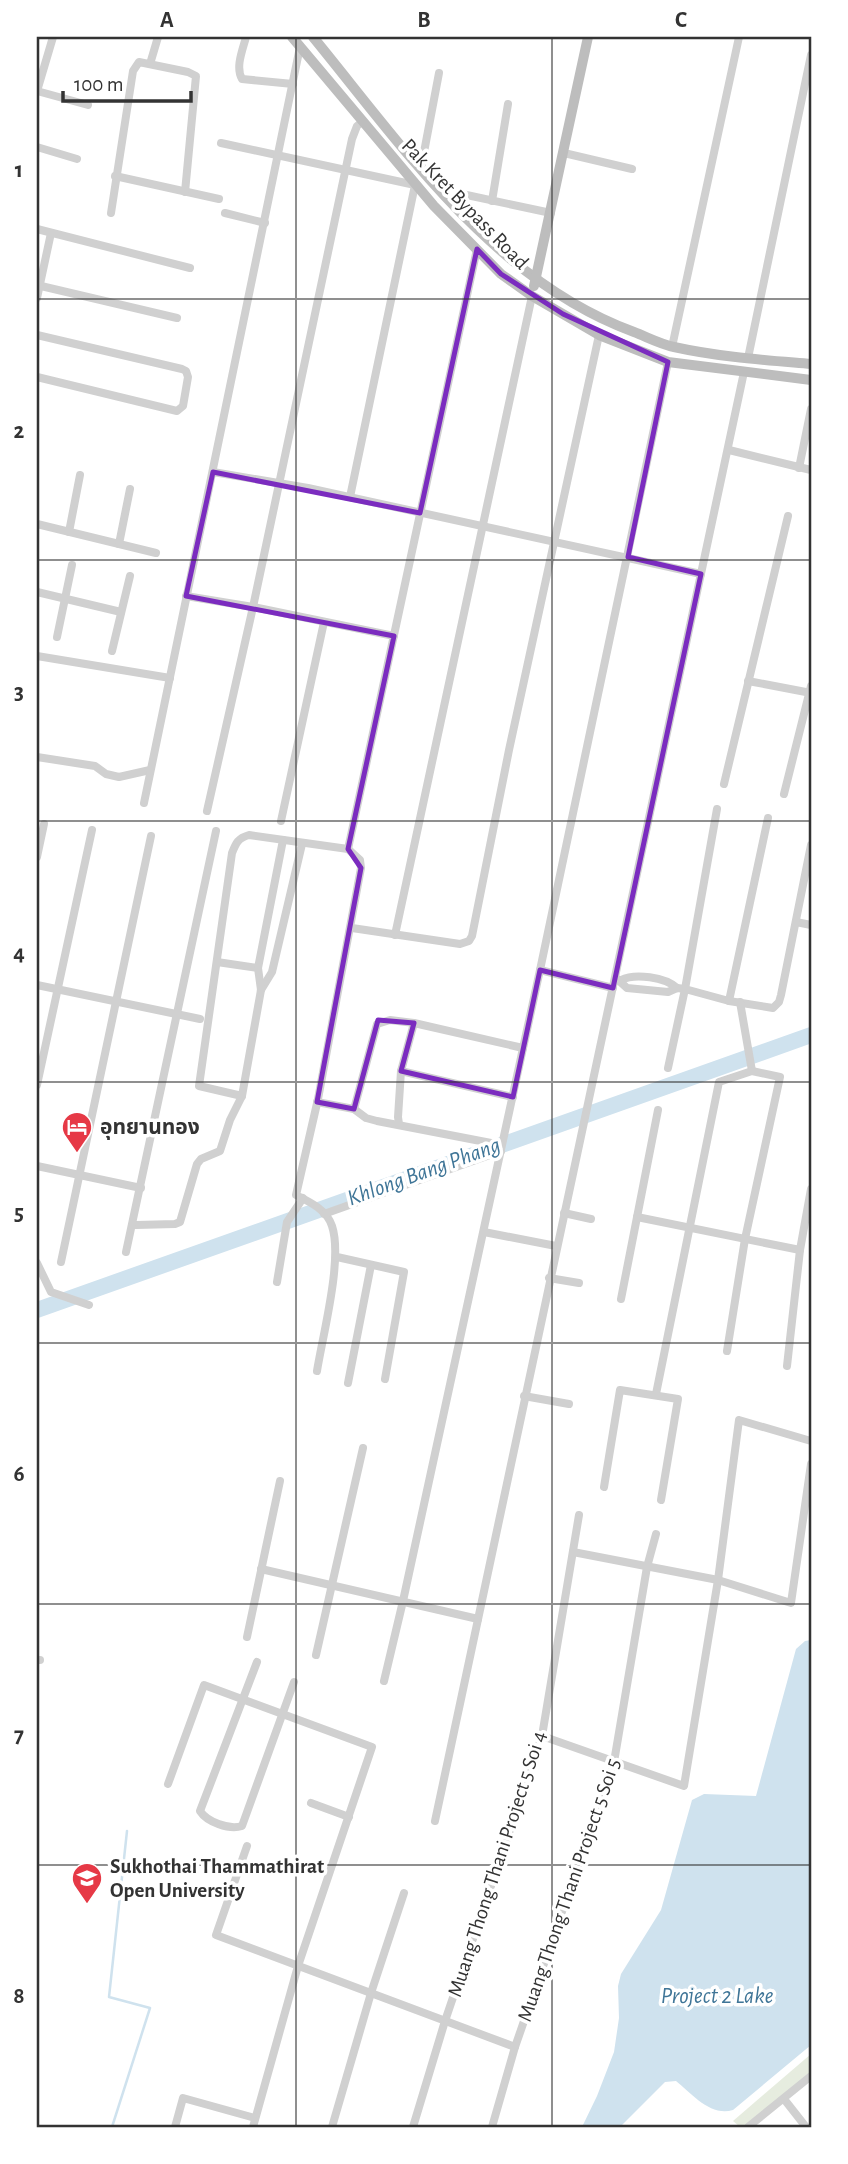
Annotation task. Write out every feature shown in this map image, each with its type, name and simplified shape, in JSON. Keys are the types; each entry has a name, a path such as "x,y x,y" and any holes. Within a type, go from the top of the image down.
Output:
{"main road":[{"name":"Pak Kret Bypass Road","path":"292,37 415,186 501,274 532,296 599,335 668,362 811,380"},
{"name":"Pak Kret Bypass Road","path":"313,37 421,169 513,263 536,279 602,321 672,347 748,359 811,363"},
{"path":"532,296 588,37"}],"street":[{"path":"53,37 37,91 88,105"},
{"path":"150,64 158,37"},
{"path":"246,37 239,66 242,79 293,84"},
{"path":"672,347 739,37"},
{"path":"144,803 300,47"},
{"path":"748,359 811,55"},
{"path":"111,213 133,71 139,62 196,76 185,192"},
{"path":"421,169 439,73"},
{"path":"492,201 508,104"},
{"path":"207,811 352,139 357,126 362,122"},
{"path":"221,143 415,186 351,497"},
{"path":"37,148 77,159"},
{"path":"564,153 632,169"},
{"path":"115,176 219,199"},
{"path":"462,194 551,213"},
{"path":"225,213 265,223"},
{"path":"37,229 190,268"},
{"path":"37,298 51,233"},
{"path":"348,849 477,249"},
{"path":"41,286 177,318"},
{"path":"396,934 532,296"},
{"path":"37,335 181,369 188,377 183,406 177,411 37,377"},
{"path":"352,928 460,944 469,942 472,936 599,335"},
{"path":"384,1681 513,1097 668,362"},
{"path":"435,1821 549,1278 613,988 618,979 744,372"},
{"path":"799,468 811,409"},
{"path":"729,450 811,470"},
{"path":"213,472 351,497 702,574"},
{"path":"69,532 80,475"},
{"path":"119,544 130,489"},
{"path":"724,784 788,516"},
{"path":"37,524 156,553"},
{"path":"57,637 72,565"},
{"path":"112,651 130,576"},
{"path":"37,592 121,612"},
{"path":"186,596 394,636"},
{"path":"281,821 324,622"},
{"path":"37,656 170,678"},
{"path":"748,681 811,691 784,794"},
{"path":"37,757 94,766 106,774 118,777 150,770"},
{"path":"668,1068 717,809"},
{"path":"729,1001 768,818"},
{"path":"37,857 44,824"},
{"path":"37,1085 92,830"},
{"path":"126,1252 216,831"},
{"path":"242,1096 199,1086 232,853 236,842 249,835 348,849 360,860 361,868 352,928 296,1195 318,1206 332,1224 337,1257 317,1371"},
{"path":"61,1262 150,836"},
{"path":"136,1226 180,1222 197,1164 201,1159 220,1151 230,1120 242,1096 261,990 258,968 283,840"},
{"path":"261,990 272,972 302,844"},
{"path":"618,979 627,988 668,992 681,988 729,1001 773,1008 779,1002 811,845"},
{"path":"796,922 811,925"},
{"path":"216,962 258,968"},
{"path":"540,970 613,988"},
{"path":"37,985 200,1019"},
{"path":"740,1002 752,1071"},
{"path":"355,1109 377,1024 390,1020 414,1023 523,1048"},
{"path":"399,1124 401,1070 414,1023"},
{"path":"401,1070 513,1097"},
{"path":"656,1394 719,1082 752,1071 780,1077 745,1240 727,1351"},
{"path":"317,1102 355,1109 366,1118 491,1143"},
{"path":"621,1299 659,1110"},
{"path":"324,1214 501,1151"},
{"path":"37,1166 141,1188"},
{"path":"787,1366 800,1250 811,1189"},
{"path":"277,1282 286,1224 303,1198"},
{"path":"564,1213 591,1219"},
{"path":"637,1217 800,1250"},
{"path":"484,1231 556,1246"},
{"path":"337,1257 404,1272 385,1379"},
{"path":"37,1263 51,1292 89,1305"},
{"path":"348,1384 371,1265"},
{"path":"549,1278 579,1283"},
{"path":"604,1487 620,1390 656,1394 678,1399 662,1500"},
{"path":"524,1396 569,1404"},
{"path":"542,1737 684,1786 718,1580 740,1420 811,1441"},
{"path":"317,1655 363,1448"},
{"path":"573,1552 718,1580 791,1603 811,1464"},
{"path":"247,1637 280,1481"},
{"name":"Muang Thong Thani Project 5 Soi 4","path":"413,2127 445,2021 542,1737 579,1515"},
{"name":"Muang Thong Thani Project 5 Soi 5","path":"492,2127 515,2047 614,1762 647,1567 656,1534"},
{"path":"261,1569 478,1619"},
{"path":"257,1662 200,1811 204,1817 237,1828 242,1826 293,1682"},
{"path":"167,1784 204,1685 372,1747 298,1966 254,2123 183,2098 175,2127"},
{"path":"311,1803 349,1817"},
{"path":"247,1846 216,1935 515,2047"},
{"path":"332,2127 371,1993 404,1893"},
{"path":"747,2127 811,2076"},
{"path":"784,2099 806,2127"}],"highlighted area":[{"path":"477,249 501,274 563,314 668,362 628,557 701,574 613,988 540,970 513,1097 401,1071 414,1023 378,1020 354,1109 317,1102 361,868 348,849 394,636 186,596 213,472 420,513"}],"shaded area":[{"path":"811,2054 811,2073 747,2127 740,2127 733,2121"}],"water":[{"name":"Project 2 Lake","path":"811,1640 811,2045 733,2110 717,2110 695,2098 676,2081 665,2082 620,2127 582,2127 614,2052 621,1974 661,1910 692,1800 704,1794 756,1796 796,1649 805,1641"}],"waterway":[{"name":"Khlong Bang Phang","path":"37,1310 811,1035"},
{"path":"112,2127 150,2008 109,1997 127,1831"}],"place":[{"name":"อุทยานทอง","path":"77,1154"},
{"name":"Sukhothai Thammathirat Open University","path":"87,1905"}]}
